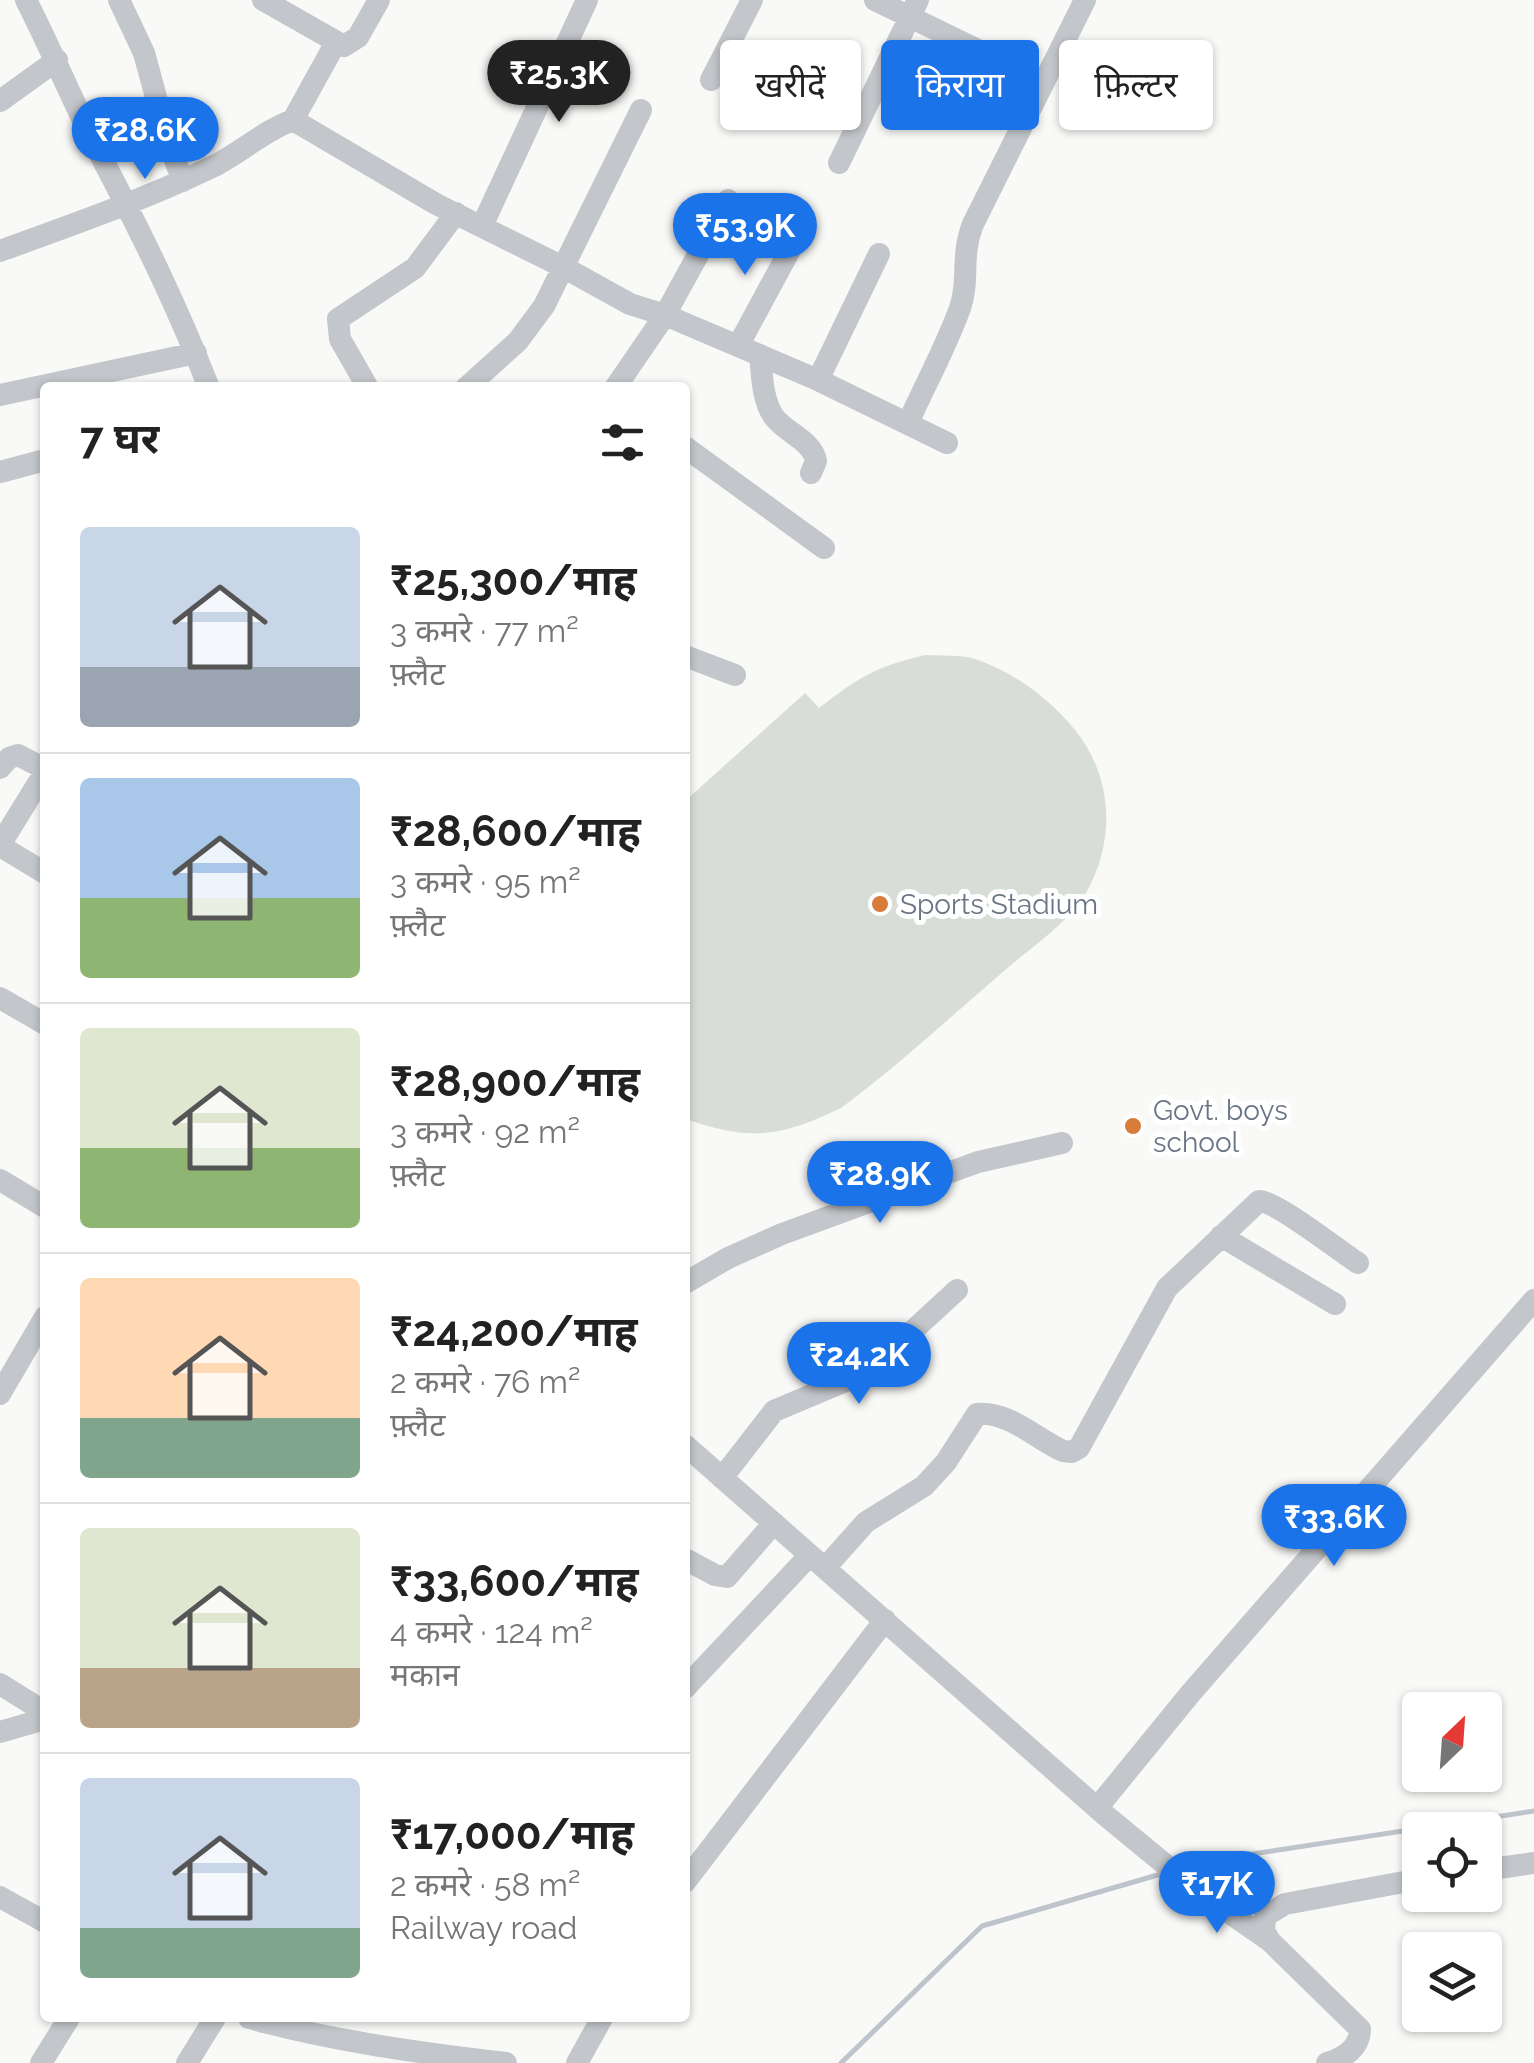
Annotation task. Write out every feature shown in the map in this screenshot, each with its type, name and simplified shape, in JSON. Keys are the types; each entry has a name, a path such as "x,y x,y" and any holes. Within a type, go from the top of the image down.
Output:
{"street":[{"path":"26,0 104,164 128,205 207,382"},
{"path":"119,0 144,54 168,145 183,181"},
{"path":"263,0 344,46 354,43 379,0"},
{"path":"482,226 587,0"},
{"path":"711,80 752,0"},
{"path":"875,0 914,8 1044,82"},
{"path":"908,423 960,308 965,279 963,256 973,224 1084,0"},
{"path":"839,163 914,8"},
{"path":"0,250 128,205 183,181 293,120 335,44"},
{"path":"0,101 57,60"},
{"path":"472,382 530,326 544,306 641,110"},
{"path":"293,120 456,213 630,304 818,380 947,443"},
{"path":"619,382 665,315 728,200"},
{"path":"365,382 340,338 338,319 415,268 456,213"},
{"path":"798,235 749,350 770,412 812,449 816,461 811,474"},
{"path":"818,380 879,254"},
{"path":"61,382 196,353"},
{"path":"0,395 40,386"},
{"path":"690,452 824,548"},
{"path":"0,472 40,461"},
{"path":"690,658 735,675"},
{"path":"0,768 18,755 40,767"},
{"path":"40,778 0,846 40,870"},
{"path":"0,998 40,1021"},
{"path":"690,1279 782,1234 978,1162 1062,1142"},
{"path":"0,1180 40,1204"},
{"path":"690,1683 818,1561 866,1522 924,1486 946,1462 977,1414 1002,1417 1063,1452 1080,1448 1167,1288 1258,1201 1268,1201 1358,1263"},
{"path":"1221,1236 1334,1304"},
{"path":"722,1478 774,1411 869,1371 956,1290"},
{"path":"1101,1811 1190,1694 1534,1300"},
{"path":"1,1389 39,1343"},
{"path":"690,1449 1101,1811 1195,1889 1270,1940 1360,2029 1349,2053 1327,2063"},
{"path":"690,1562 715,1575 727,1576 774,1523"},
{"path":"690,1875 885,1620"},
{"path":"0,1684 40,1712"},
{"path":"0,1732 40,1718"},
{"path":"1502,1867 1534,1862"},
{"path":"1270,1940 1264,1931 1265,1916 1285,1904 1402,1882"},
{"path":"0,1897 40,1919"},
{"path":"41,2063 67,2022"},
{"path":"187,2063 213,2022"},
{"path":"265,2022 410,2052 506,2063"},
{"path":"578,2063 600,2022"}],"shaded area":[{"name":"Sports Stadium","path":"925,655 972,658 1005,672 1054,708 1088,748 1103,788 1106,831 1096,873 1078,904 1048,935 841,1108 799,1125 764,1133 728,1131 690,1121 690,796 805,693 819,708 868,674"}],"waterway":[{"path":"1182,1869 1239,1856 1534,1811"},
{"path":"841,2063 982,1926 1161,1874"}],"place":[{"name":"Sports Stadium","path":"880,904"},
{"name":"Govt. boys school","path":"1133,1126"}]}
